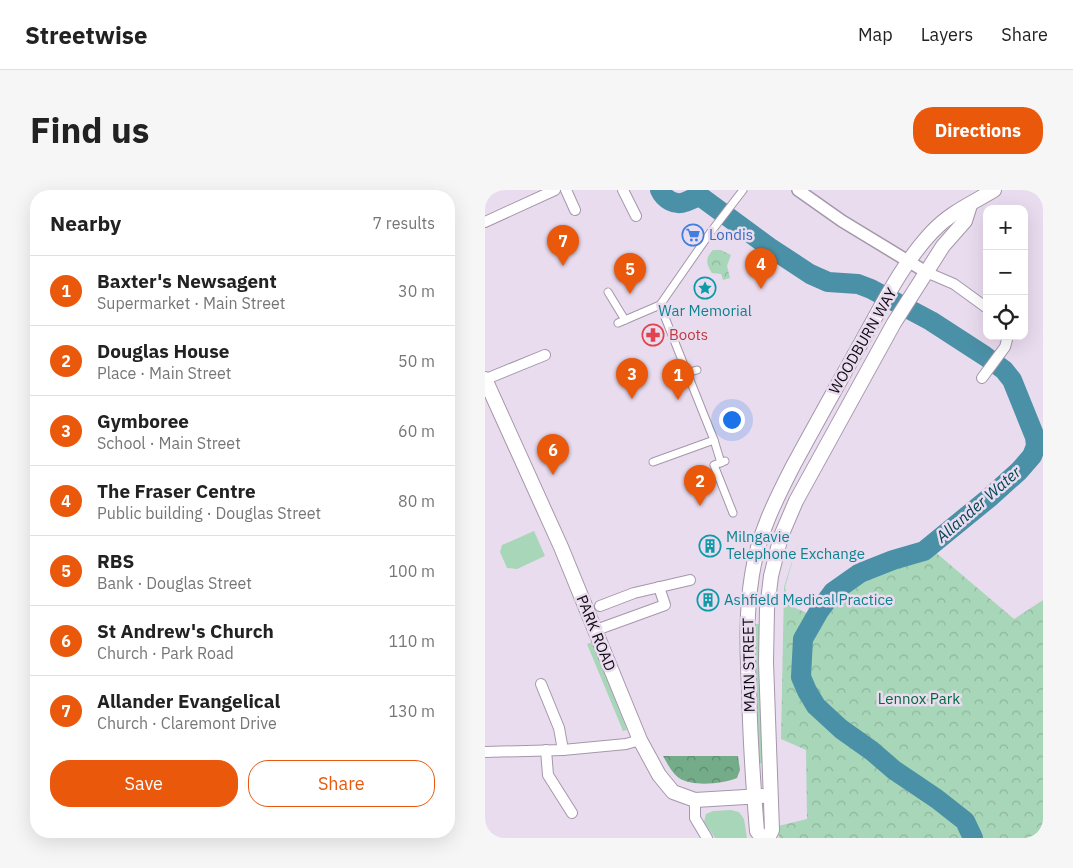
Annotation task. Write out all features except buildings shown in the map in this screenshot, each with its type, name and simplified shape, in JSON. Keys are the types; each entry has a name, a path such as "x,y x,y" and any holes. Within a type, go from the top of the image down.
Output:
{"main road":[{"name":"WOODBURN WAY","path":"778,496 807,440 908,262 932,232 952,214 994,190"},
{"name":"WOODBURN WAY","path":"796,501 911,294 943,246 965,221 970,205"},
{"name":"PARK ROAD","path":"485,378 596,630 640,740 665,784 673,792 695,800 771,795"},
{"name":"MAIN STREET","path":"762,838 757,831 754,796 748,662 750,590 755,556 778,496"},
{"name":"MAIN STREET","path":"768,838 772,830 766,662 767,609 775,556 781,536 796,501"}],"street":[{"path":"485,222 555,190"},
{"path":"565,190 575,210"},
{"path":"623,190 636,216"},
{"path":"608,292 621,322 660,305 710,233 743,190"},
{"path":"798,190 842,221 908,262 954,284 983,305"},
{"path":"660,305 723,462 714,465 733,513"},
{"path":"982,378 1007,342"},
{"path":"485,378 545,355"},
{"path":"675,375 697,370"},
{"path":"653,462 714,440"},
{"path":"600,606 634,593 689,580"},
{"path":"596,630 665,605 659,587"},
{"path":"541,684 559,728 563,750"},
{"path":"485,752 563,750 625,744 640,740"},
{"path":"546,750 548,775 572,812"},
{"path":"695,800 695,818 707,838"}],"green space":[{"path":"713,250 721,250 731,255 727,266 730,278 723,280 721,274 712,273 710,270 708,258"},
{"path":"534,531 545,556 517,569 507,568 500,552 502,545"},
{"name":"Lennox Park","path":"799,539 785,587 789,605 809,614 843,574 934,551 1014,619 1043,600 1043,838 779,838 778,826 807,819 806,750 781,739 784,587"},
{"path":"754,624 761,624 763,763 758,764"},
{"path":"593,642 627,730 623,731 587,644"},
{"path":"663,756 738,756 740,770 737,778 731,780 708,784 692,783 676,776"},
{"path":"731,810 739,812 744,819 747,838 715,838 704,822 706,814 713,811"}],"waterway":[{"name":"Allander Water","path":"660,190 667,199 677,203 701,197 769,247 810,274 828,282 858,284 871,289 931,321 985,356 1004,370 1012,380 1035,437 1036,446 1032,456 1019,471 989,498 924,551 893,560 860,573 833,592 819,611 803,639 801,677 816,706 841,729 872,751 894,770 937,799 965,821 973,838"}],"place":[{"name":"Londis","path":"693,235"},
{"name":"Allander Evangelical","path":"563,266"},
{"name":"War Memorial","path":"705,288"},
{"name":"The Fraser Centre","path":"761,289"},
{"name":"RBS","path":"630,294"},
{"name":"Boots","path":"653,335"},
{"name":"Gymboree","path":"632,399"},
{"name":"Baxter's Newsagent","path":"678,400"},
{"name":"St Andrew's Church","path":"553,475"},
{"name":"Douglas House","path":"700,506"},
{"name":"Milngavie Telephone Exchange","path":"710,546"},
{"name":"Ashfield Medical Practice","path":"708,600"}]}
